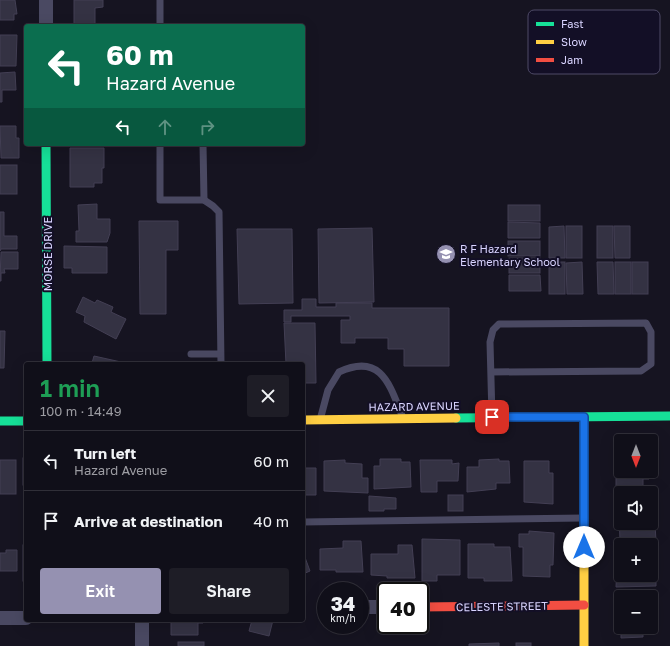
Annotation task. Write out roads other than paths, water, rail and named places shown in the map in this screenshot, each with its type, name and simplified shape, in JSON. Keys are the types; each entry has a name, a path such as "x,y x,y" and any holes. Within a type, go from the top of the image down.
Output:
{"street":[{"path":"46,0 46,24"},
{"name":"MORSE DRIVE","path":"46,146 47,362"},
{"name":"HAZARD AVENUE","path":"305,420 670,416"},
{"path":"584,417 584,646"},
{"path":"0,421 24,421"},
{"name":"CELESTE STREET","path":"429,607 584,605"},
{"path":"0,618 24,618"},
{"path":"142,622 142,646"}],"lane":[{"path":"160,0 160,24"},
{"path":"160,146 160,200 204,200 219,212 221,362"},
{"path":"203,146 204,200"},
{"path":"491,372 641,371 652,364 651,332 646,324 499,324 493,330 490,342 492,417"},
{"path":"191,354 220,354"},
{"path":"320,420 328,390 339,372 360,365 377,369 384,376 390,386 403,418"},
{"path":"305,522 584,518"}],"place":[{"name":"R F Hazard Elementary School","path":"446,254"}]}
